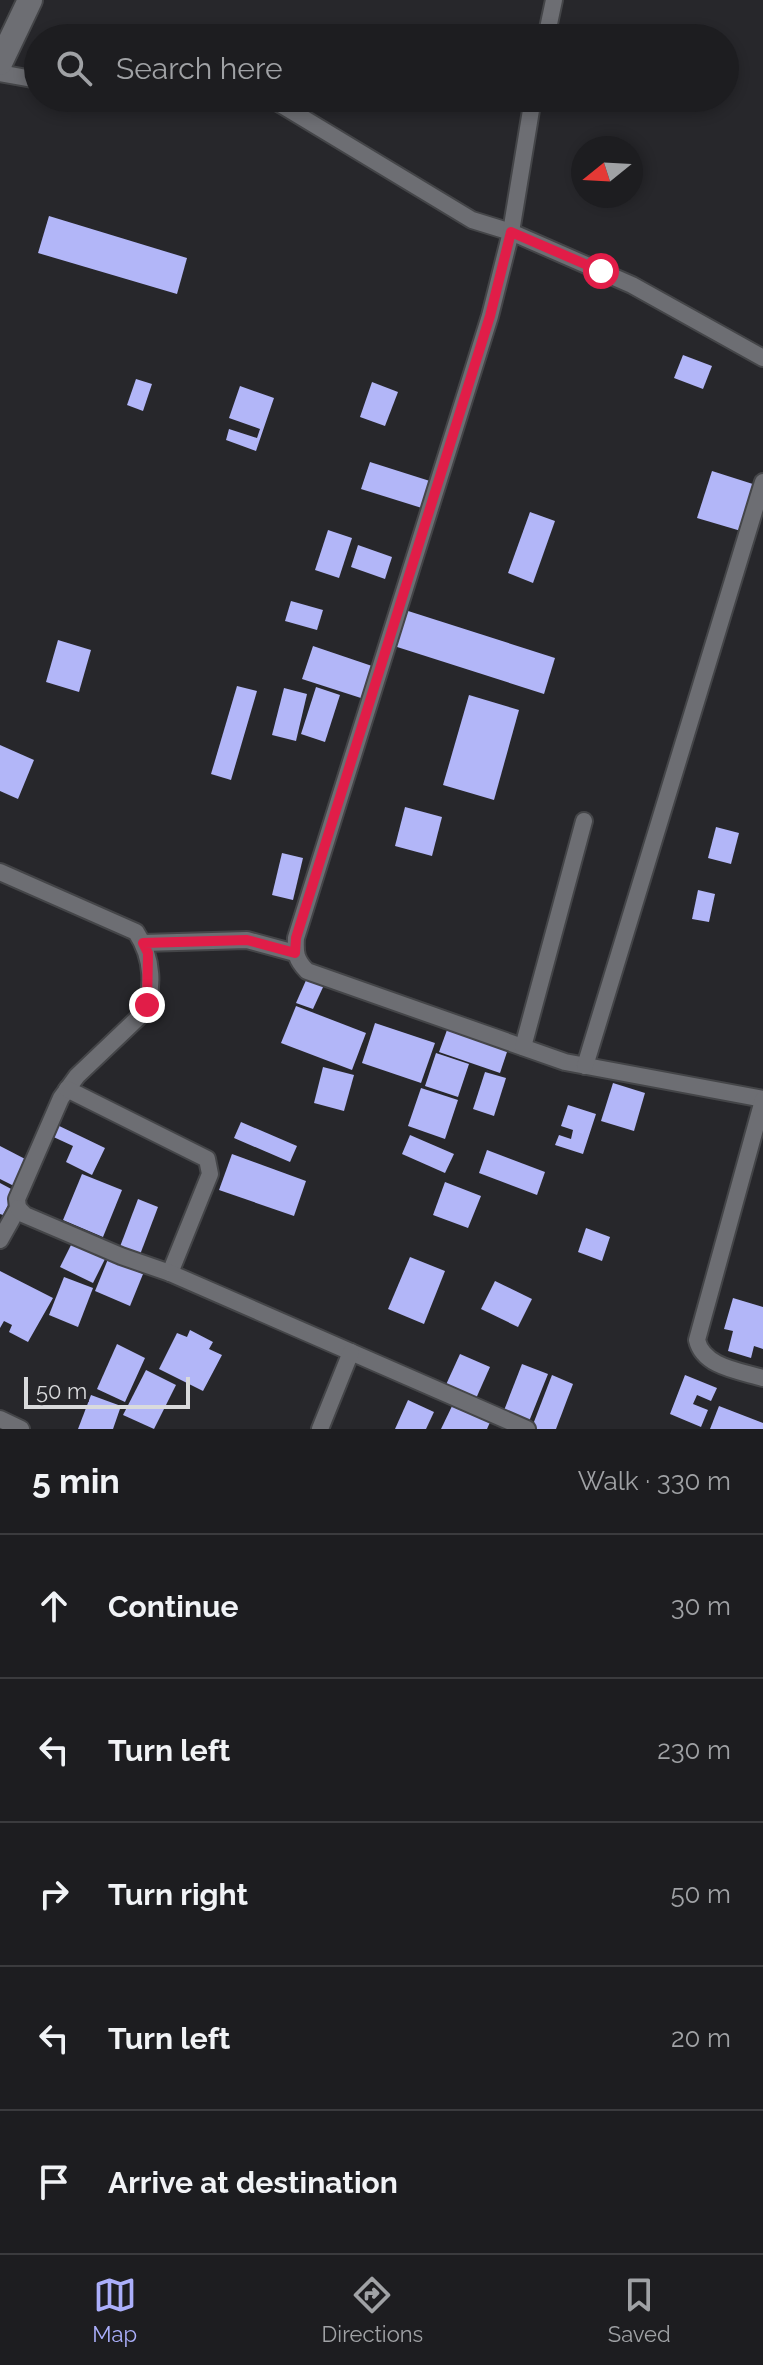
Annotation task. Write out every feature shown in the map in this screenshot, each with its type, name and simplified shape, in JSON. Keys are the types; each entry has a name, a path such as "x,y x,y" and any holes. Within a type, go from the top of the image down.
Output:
{"street":[{"path":"0,63 30,0"},
{"path":"549,24 554,0"},
{"path":"0,73 24,77"},
{"path":"293,112 472,220 511,232 632,285 763,358"},
{"path":"531,112 511,232 490,316 296,938 295,953 307,971 565,1062 763,1099 697,1340 706,1358 763,1378"},
{"path":"585,1066 763,482"},
{"path":"523,1047 584,821"},
{"path":"0,872 136,932 148,953 147,1005 139,1017 67,1089 47,1124 17,1199 18,1208 0,1240"},
{"path":"143,943 247,940 295,953"},
{"path":"67,1089 207,1159 211,1165 170,1273"},
{"path":"18,1208 25,1215 52,1227 170,1273 527,1429"},
{"path":"320,1429 351,1352"},
{"path":"0,1419 21,1429"}],"building":[{"path":"49,216 187,258 177,294 38,253"},
{"path":"683,355 712,366 703,389 674,378"},
{"path":"136,379 152,384 143,411 127,405"},
{"path":"372,382 398,392 385,426 360,417"},
{"path":"240,386 274,398 256,451 226,440 229,429 257,438 260,429 229,418"},
{"path":"370,462 433,482 425,509 361,489"},
{"path":"712,471 756,485 741,531 697,518"},
{"path":"530,512 555,521 533,583 508,573"},
{"path":"328,530 352,538 339,578 315,570"},
{"path":"358,545 392,557 385,579 351,567"},
{"path":"291,601 323,610 317,630 285,621"},
{"path":"405,610 555,658 544,694 394,646"},
{"path":"58,640 91,650 79,692 46,682"},
{"path":"313,646 375,667 364,699 302,679"},
{"path":"237,686 257,691 231,780 211,774"},
{"path":"316,687 340,695 325,742 301,734"},
{"path":"284,688 307,694 296,741 272,735"},
{"path":"469,695 519,710 494,800 443,785"},
{"path":"0,745 34,760 18,799 0,791"},
{"path":"405,807 442,817 432,856 395,846"},
{"path":"716,827 739,833 731,864 708,858"},
{"path":"282,853 303,858 293,900 272,895"},
{"path":"698,890 715,894 709,922 692,919"},
{"path":"307,978 324,985 313,1009 296,1003"},
{"path":"296,1006 366,1033 352,1070 281,1043"},
{"path":"375,1023 435,1043 421,1083 362,1063"},
{"path":"447,1030 508,1049 500,1073 439,1052"},
{"path":"436,1053 469,1064 458,1097 425,1086"},
{"path":"323,1067 354,1075 344,1111 314,1103"},
{"path":"485,1072 506,1078 494,1116 473,1109"},
{"path":"613,1083 645,1093 634,1131 601,1121"},
{"path":"421,1088 458,1100 445,1139 408,1126"},
{"path":"568,1105 596,1114 583,1154 555,1145 559,1135 571,1139 573,1130 561,1126"},
{"path":"241,1122 297,1146 290,1162 234,1138"},
{"path":"53,1123 105,1148 92,1175 66,1162 73,1146 47,1134"},
{"path":"410,1135 454,1154 445,1173 402,1154"},
{"path":"0,1146 29,1161 16,1187 0,1179"},
{"path":"487,1150 545,1172 537,1195 479,1173"},
{"path":"232,1154 306,1181 294,1216 219,1190"},
{"path":"82,1174 122,1190 103,1237 63,1220"},
{"path":"445,1182 481,1196 468,1228 433,1215"},
{"path":"0,1183 15,1191 3,1215 0,1214"},
{"path":"138,1199 158,1207 138,1260 118,1252"},
{"path":"586,1228 610,1237 602,1261 578,1252"},
{"path":"74,1239 107,1255 93,1283 60,1267"},
{"path":"410,1257 445,1271 424,1324 388,1309"},
{"path":"108,1259 143,1274 130,1306 95,1291"},
{"path":"0,1271 53,1298 28,1342 9,1332 12,1325 4,1321 0,1328"},
{"path":"64,1277 93,1288 78,1327 49,1315"},
{"path":"495,1281 532,1299 518,1327 481,1309"},
{"path":"733,1298 763,1307 763,1349 754,1346 751,1358 728,1351 733,1331 724,1329"},
{"path":"190,1330 213,1342 209,1349 222,1355 203,1391 159,1369 177,1333 187,1337"},
{"path":"117,1344 145,1358 125,1402 97,1389"},
{"path":"460,1354 490,1367 474,1403 444,1389"},
{"path":"522,1364 548,1374 528,1424 503,1413"},
{"path":"146,1370 176,1385 154,1429 123,1415"},
{"path":"552,1375 573,1384 556,1429 537,1429 532,1427"},
{"path":"685,1375 717,1388 711,1401 697,1395 693,1404 708,1410 701,1427 670,1414"},
{"path":"91,1395 121,1406 113,1429 78,1429"},
{"path":"408,1400 434,1412 426,1429 395,1429"},
{"path":"454,1402 491,1420 487,1429 441,1429"},
{"path":"719,1406 763,1423 763,1429 710,1429"}],"route":[{"path":"147,1005 150,993 148,953 143,943 247,940 295,953 296,938 490,316 511,232 601,271"}]}
